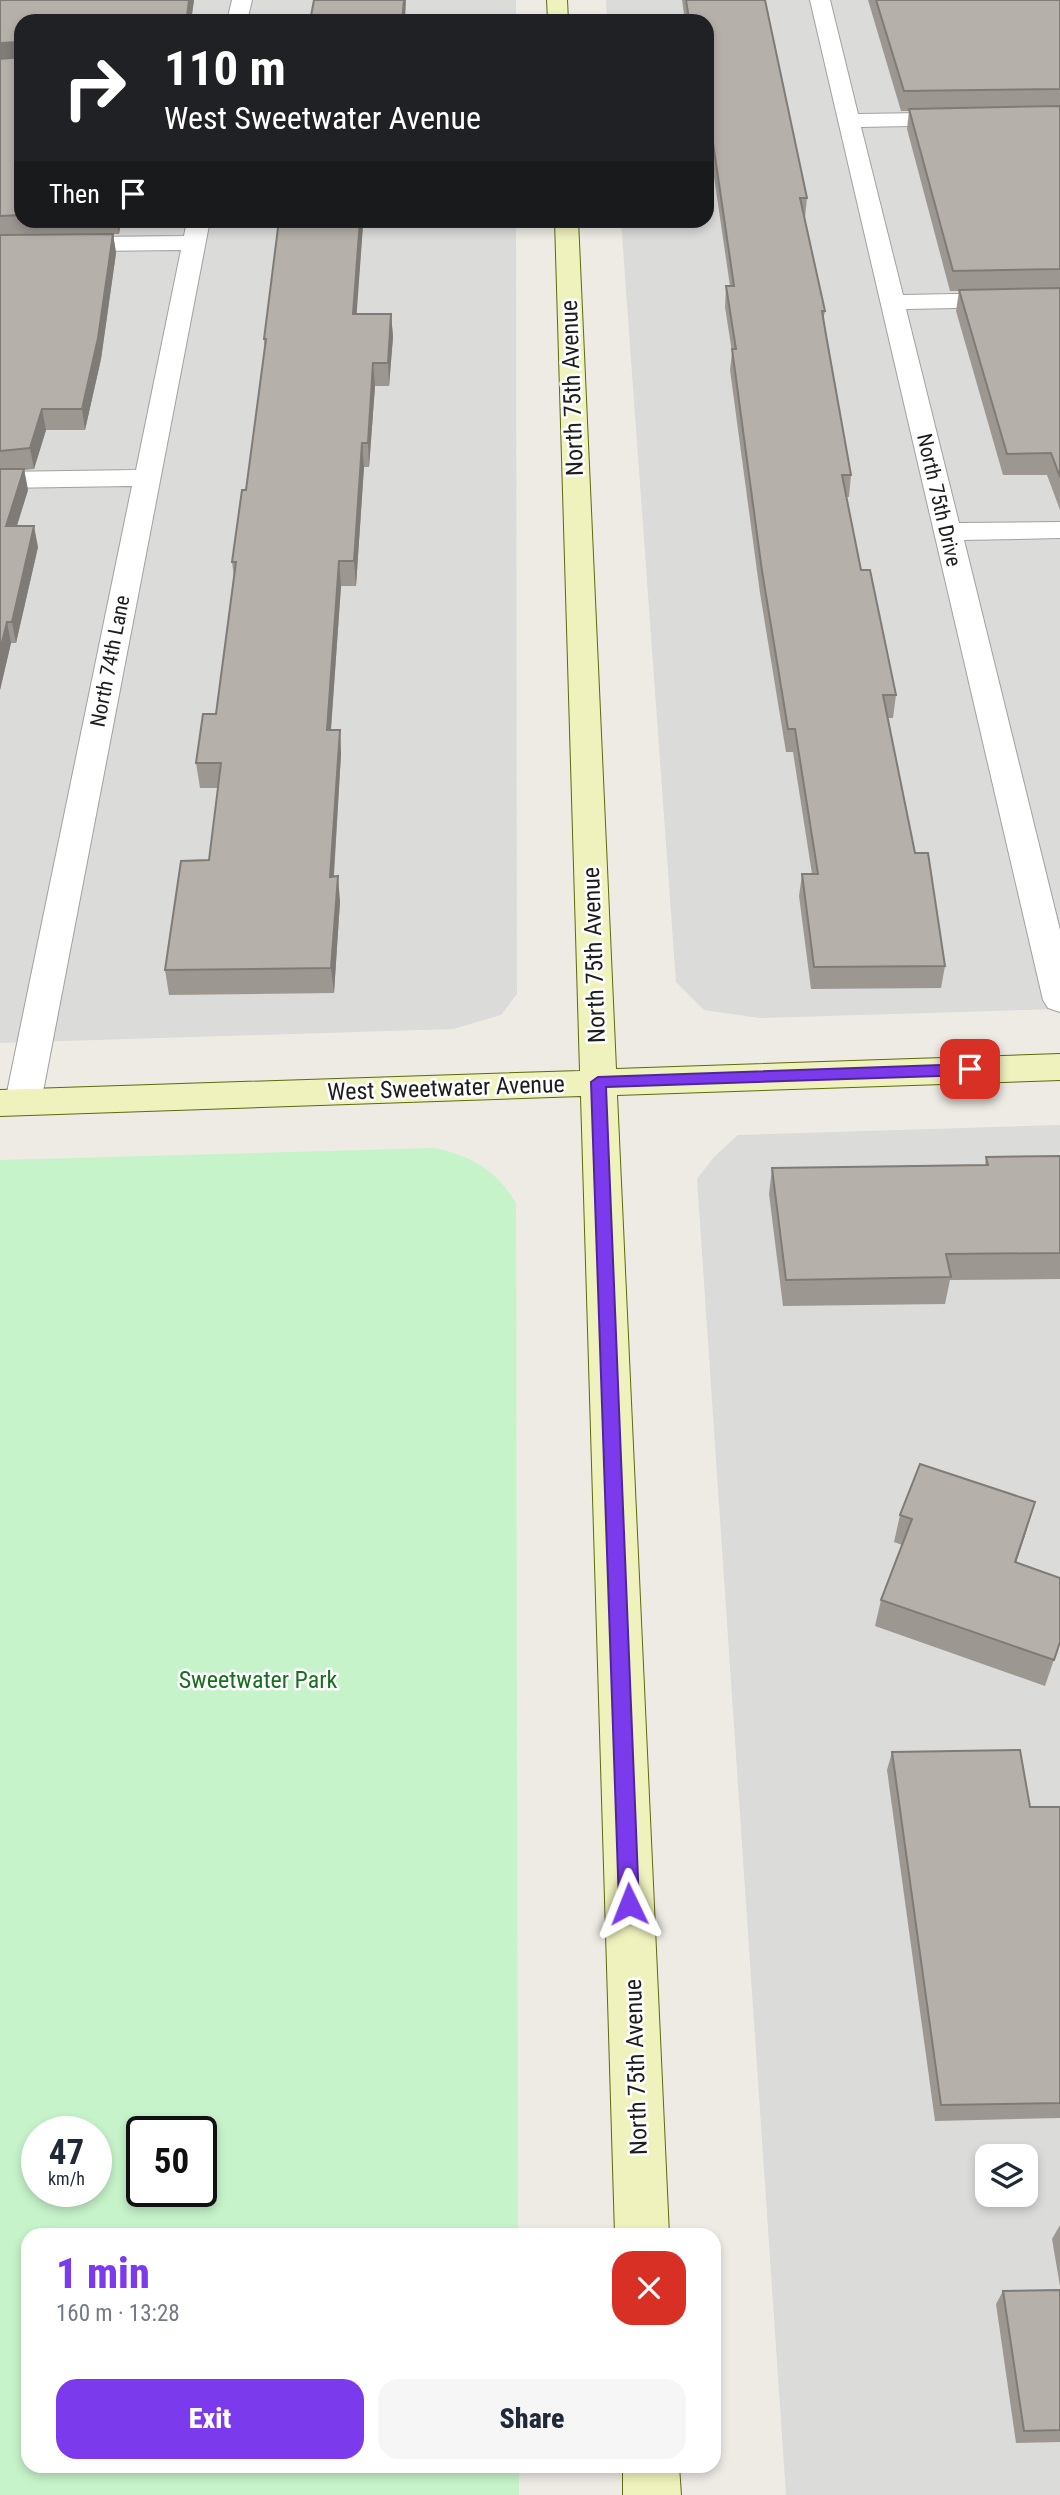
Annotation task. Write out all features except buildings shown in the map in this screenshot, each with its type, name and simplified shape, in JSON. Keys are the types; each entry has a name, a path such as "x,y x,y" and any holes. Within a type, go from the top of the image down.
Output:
{"main road":[{"name":"North 75th Avenue","path":"566,228 642,2228"},
{"name":"West Sweetwater Avenue","path":"11,1102 1060,1067"},
{"path":"651,2473 652,2495"}],"street":[{"name":"North 75th Drive","path":"820,0 1060,1000"},
{"path":"849,121 1060,117"},
{"path":"0,245 196,232"},
{"name":"North 74th Lane","path":"11,1102 147,478 196,232"},
{"path":"892,302 1060,299"},
{"path":"0,480 147,478"},
{"path":"947,532 1060,530"}],"shaded area":[{"path":"0,0 516,0 516,14 14,14 14,228 516,228 517,994 501,1015 453,1029 0,1043"},
{"path":"606,0 1060,0 1060,1009 759,1018 704,1010 676,982 622,228 714,228 714,14 607,14"},
{"path":"1060,1125 1060,2495 786,2495 697,1179 714,1157 738,1135"}],"green space":[{"name":"Sweetwater Park","path":"434,1148 460,1155 482,1166 500,1182 516,1203 518,2228 21,2228 21,2473 519,2473 519,2495 0,2495 0,1160"}],"route":[{"path":"629,1904 598,1082 970,1069"}]}
